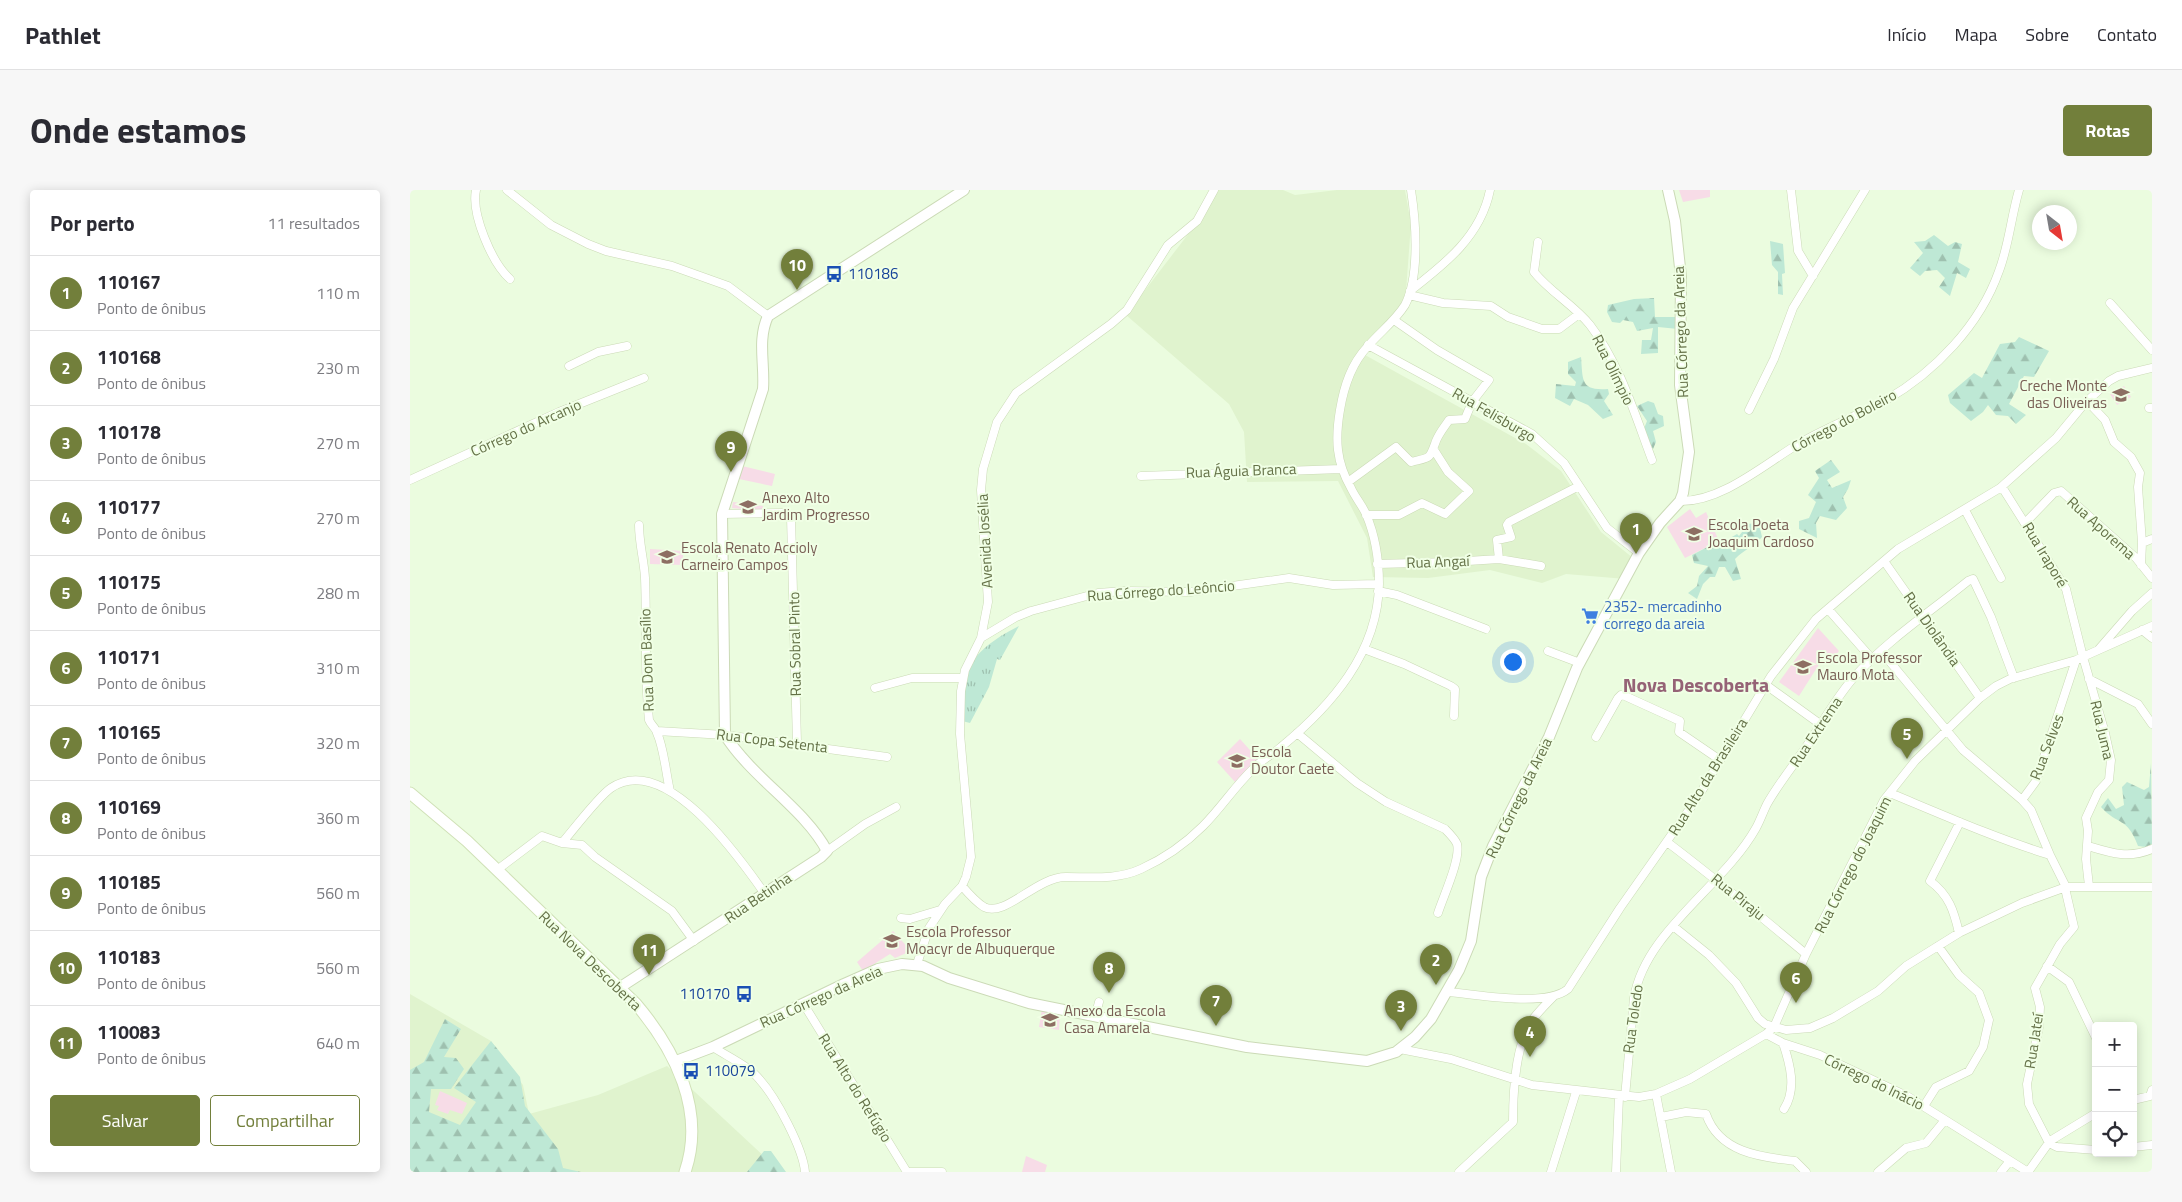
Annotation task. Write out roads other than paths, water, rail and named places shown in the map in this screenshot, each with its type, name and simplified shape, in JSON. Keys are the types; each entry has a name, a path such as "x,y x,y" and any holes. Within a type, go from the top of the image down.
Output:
{"main road":[{"name":"Rua Nova Descoberta","path":"410,793 497,870 646,1015 676,1061 688,1097 691,1119 690,1151 685,1172"}],"street":[{"path":"476,190 475,206 485,238 502,273 510,279"},
{"path":"507,190 551,224 588,244 606,251 672,266 728,286 768,316"},
{"path":"827,851 800,817 734,749 725,735 722,514 763,389 761,344 768,316 964,190"},
{"name":"Avenida Josélia","path":"917,964 929,928 941,910 962,886 971,857 960,734 962,678 981,638 988,602 981,490 991,439 1003,410 1026,385 1111,324 1127,310 1168,245 1197,221 1214,190"},
{"path":"1410,293 1415,253 1411,190"},
{"path":"962,886 984,907 999,908 1042,882 1054,878 1115,876 1142,869 1183,842 1203,826 1242,780 1263,760 1297,733 1339,690 1364,649 1376,608 1378,587 1377,564 1366,515 1341,469 1336,450 1344,391 1351,370 1368,345 1394,320 1410,293 1453,257 1467,240 1486,206 1490,190"},
{"name":"Rua Córrego da Areia","path":"676,1061 713,1047 878,969 902,964 917,964 948,978 1029,1003 1247,1047 1358,1060 1377,1059 1400,1050 1416,1037 1431,1019 1447,992 1471,941 1481,877 1493,846 1537,762 1580,663 1639,553 1660,522 1680,502 1686,481 1688,445 1680,385 1681,277 1676,228 1668,190"},
{"path":"1791,190 1798,251 1813,276"},
{"path":"1749,410 1774,359 1793,308 1865,190"},
{"name":"Córrego do Boleiro","path":"1680,502 1706,498 1725,489 1812,436 1884,401 1922,376 1945,354 1972,322 1994,284 2005,252 2010,220 2019,190"},
{"name":"Rua Olímpio","path":"1538,242 1534,272 1542,283 1589,323 1612,361 1652,460"},
{"path":"1410,293 1443,303 1491,306 1508,317 1542,329 1559,329 1579,314"},
{"path":"2110,303 2152,350"},
{"path":"1348,482 1396,447 1411,462 1427,458 1434,450 1436,440 1449,420 1465,419 1472,402 1489,380 1437,350 1394,320"},
{"name":"Rua Felisburgo","path":"1368,345 1532,434 1564,463 1607,528 1639,553"},
{"path":"569,366 598,352 627,346"},
{"name":"Rua Alto da Brasileira","path":"1459,1172 1513,1122 1513,1080 1532,1021 1554,996 1563,993 1574,982 1620,908 1667,842 1766,685 1794,646 1828,609 1884,561 1916,538 2002,487 2056,438 2087,401 2109,381 2118,376 2152,368"},
{"name":"Córrego do Arcanjo","path":"410,480 559,412 644,378"},
{"path":"2087,401 2105,420 2114,442 2131,457 2140,473 2138,503 2142,543 2141,565"},
{"path":"1366,515 1399,515 1422,503 1444,514 1469,491 1448,472 1434,450"},
{"name":"Rua Águia Branca","path":"1141,476 1341,469"},
{"path":"1499,559 1497,540 1510,537 1507,525 1509,522 1579,486"},
{"name":"Rua Iraporé","path":"2002,487 2026,522 2066,589 2079,659"},
{"name":"Rua Aporema","path":"2026,522 2054,493 2061,492 2141,565 2152,578"},
{"path":"1965,510 2001,578"},
{"name":"Rua Sobral Pinto","path":"722,514 784,514 790,516 792,523 797,743"},
{"name":"Rua Dom Basílio","path":"639,525 639,540 643,552 645,579 648,710 650,724 657,731 670,791"},
{"path":"2142,543 2152,539"},
{"name":"Rua Angaí","path":"1377,564 1499,559 1541,566"},
{"name":"Rua Diolândia","path":"1884,561 1980,698"},
{"name":"Rua Córrego do Leôncio","path":"981,638 1023,614 1098,593 1124,590 1190,592 1289,578 1333,585 1378,587 1486,629"},
{"name":"Rua Extrema","path":"1716,879 1756,828 1768,803 1839,696 1872,659 1968,581 1974,579 1991,616 2014,678"},
{"path":"2097,652 2132,611 2152,593"},
{"path":"1828,609 1872,659"},
{"name":"Rua Córrego do Joaquim","path":"1400,1050 1451,1059 1532,1085 1622,1097 1656,1094 1709,1069 1766,1034 1774,1027 1806,954 1890,793 1915,761 1980,698 1996,686 2014,678 2079,659 2152,626"},
{"path":"2142,630 2152,638"},
{"path":"1364,649 1404,664 1451,686 1455,689 1454,716"},
{"path":"1548,651 1580,663"},
{"name":"Rua Jateí","path":"1881,651 1948,729 1966,753 2022,800 2031,810 2065,887 2074,928 2060,944 2034,988 2040,1007 2027,1084 2029,1104 2049,1143"},
{"name":"Rua Juma","path":"2079,659 2088,679 2105,733 2111,760 2109,780 2098,792 2086,818 2088,846 2086,859 2089,886"},
{"name":"Rua Selves","path":"2022,800 2036,781 2079,659"},
{"path":"875,688 912,678 962,678"},
{"path":"2088,679 2138,704 2152,724"},
{"path":"1766,685 1820,724"},
{"path":"1596,737 1618,698 1625,696 1680,721 1678,732 1720,760"},
{"name":"Rua Copa Setenta","path":"657,731 725,735 797,743 887,757"},
{"path":"1297,733 1372,793 1386,802 1445,829 1449,833 1456,844 1457,852 1438,913"},
{"path":"562,842 611,788 632,781 652,782 670,791 731,846 765,894"},
{"path":"1890,793 1982,829 2003,841 2050,855"},
{"name":"Rua Betinha","path":"619,988 821,857 865,824 896,807"},
{"path":"1959,933 1954,911 1946,896 1930,881 1960,822"},
{"path":"497,870 542,836 582,845 595,857 672,911 694,941"},
{"name":"Rua Piraju","path":"1667,842 1716,879 1806,954"},
{"path":"2088,846 2115,854 2135,855 2152,849"},
{"name":"Rua Toledo","path":"1616,1172 1622,1097 1636,983 1650,954 1716,879"},
{"path":"1673,926 1709,955 1736,983 1758,1018 1774,1027 1786,1030 1810,1028 1834,1018 1878,991 1906,966 1959,933 2022,904 2065,887 2152,887"},
{"path":"901,918 910,919 941,910"},
{"path":"1924,1106 1936,1087 1969,1071 1983,1047 1989,1020 1979,993 1959,975 1938,946"},
{"path":"2047,966 2069,982 2092,1029"},
{"path":"1447,992 1523,998 1554,996"},
{"path":"1095,1017 1099,1002"},
{"name":"Rua Alto do Refúgio","path":"803,1003 909,1172 942,1172"},
{"name":"Córrego do Inácio","path":"1766,1034 1782,1043 1820,1055 1924,1106 2009,1162 2028,1172"},
{"path":"1782,1043 1791,1078 1791,1094 1784,1108"},
{"path":"713,1047 760,1079 791,1129 799,1146 805,1172"},
{"path":"2137,1099 2150,1096 2152,1090"},
{"path":"1551,1172 1576,1092"},
{"path":"1656,1094 1671,1172"},
{"path":"1661,1117 1686,1112 1706,1114 1711,1128 1739,1150 1765,1158 1795,1161 1806,1172"},
{"path":"2028,1172 2049,1143 2060,1134 2092,1115"},
{"path":"1878,1172 1906,1148 1926,1143 1945,1120"},
{"path":"2049,1143 2057,1147 2092,1150"},
{"path":"2137,1147 2152,1145"},
{"path":"2001,1172 2009,1162"}],"place":[{"name":"110186","path":"834,274"},
{"name":"110183","path":"797,290"},
{"name":"Creche Monte das Oliveiras","path":"2121,395"},
{"name":"110185","path":"731,472"},
{"name":"Anexo Alto Jardim Progresso","path":"748,507"},
{"name":"Escola Poeta Joaquim Cardoso","path":"1694,534"},
{"name":"110167","path":"1636,554"},
{"name":"Escola Renato Accioly Carneiro Campos","path":"667,557"},
{"name":"2352- mercadinho corrego da areia","path":"1590,616"},
{"name":"Escola Professor Mauro Mota","path":"1803,667"},
{"name":"110175","path":"1907,759"},
{"name":"Escola Doutor Caete","path":"1237,761"},
{"name":"Escola Professor Moacyr de Albuquerque","path":"892,941"},
{"name":"110083","path":"649,975"},
{"name":"110168","path":"1436,985"},
{"name":"110169","path":"1109,993"},
{"name":"110170","path":"744,994"},
{"name":"110171","path":"1796,1003"},
{"name":"Anexo da Escola Casa Amarela","path":"1050,1020"},
{"name":"110165","path":"1216,1026"},
{"name":"110178","path":"1401,1031"},
{"name":"110177","path":"1530,1057"},
{"name":"110079","path":"691,1071"}],"district":[{"name":"Nova Descoberta","path":"1696,685"}]}
